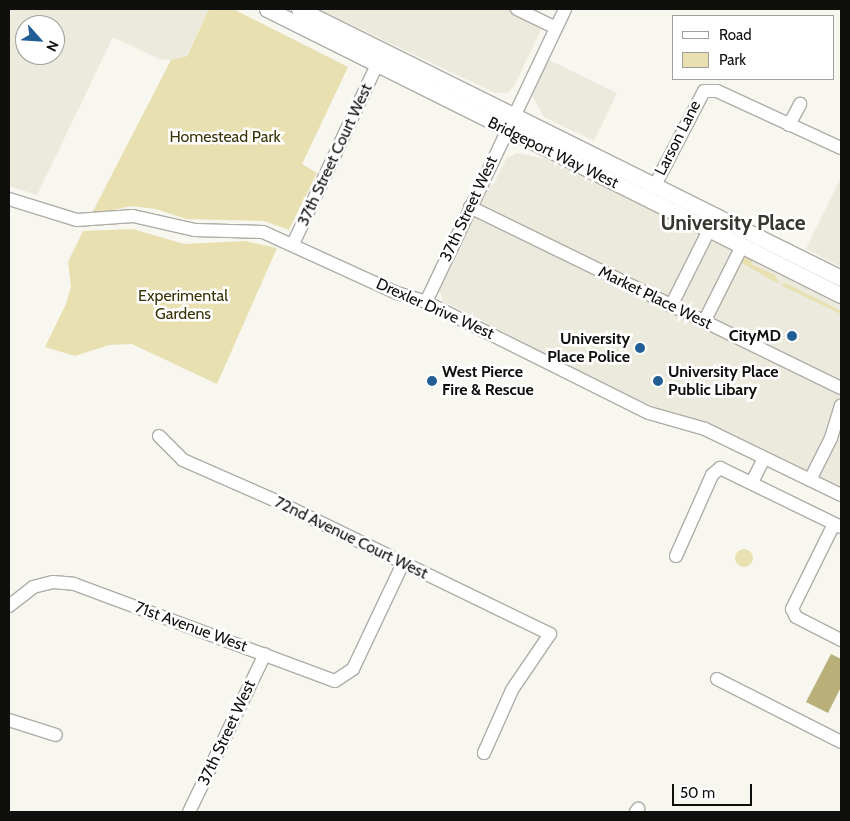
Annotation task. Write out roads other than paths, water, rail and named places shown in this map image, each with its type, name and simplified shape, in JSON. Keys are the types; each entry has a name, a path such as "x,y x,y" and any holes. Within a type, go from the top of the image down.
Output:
{"main road":[{"name":"Bridgeport Way West","path":"267,9 506,130 841,295"},
{"name":"Bridgeport Way West","path":"299,9 654,187 841,278"}],"street":[{"name":"37th Street West","path":"426,302 513,115 565,9"},
{"path":"524,10 556,28"},
{"name":"37th Street Court West","path":"293,244 377,65"},
{"name":"Larson Lane","path":"654,187 704,91 717,91 789,125"},
{"path":"800,104 789,125 841,148"},
{"name":"Drexler Drive West","path":"9,199 77,220 133,216 195,230 262,232 293,244 397,293 426,302 649,413 705,429 841,495"},
{"name":"Market Place West","path":"470,207 841,388"},
{"path":"671,306 709,230"},
{"path":"704,322 742,246"},
{"path":"810,480 831,438 841,406"},
{"name":"72nd Avenue Court West","path":"159,436 183,460 272,499 550,634 512,690 484,753"},
{"path":"752,482 764,458"},
{"path":"676,556 716,470 724,468 838,525 792,609 796,617 841,640"},
{"name":"71st Avenue West","path":"9,606 24,592 46,583 74,584 335,681 353,669 402,563"},
{"name":"37th Street West","path":"189,812 265,654"},
{"path":"717,678 841,742"},
{"path":"9,720 56,735"}],"place":[{"name":"CityMD","path":"792,336"},
{"name":"University Place Police","path":"640,348"},
{"name":"West Pierce Fire & Rescue","path":"432,381"},
{"name":"University Place Public Libary","path":"658,381"}],"district":[{"name":"University Place","path":"733,223"}],"park label":[{"name":"Homestead Park","path":"225,137"},
{"name":"Experimental Gardens","path":"183,305"}]}
